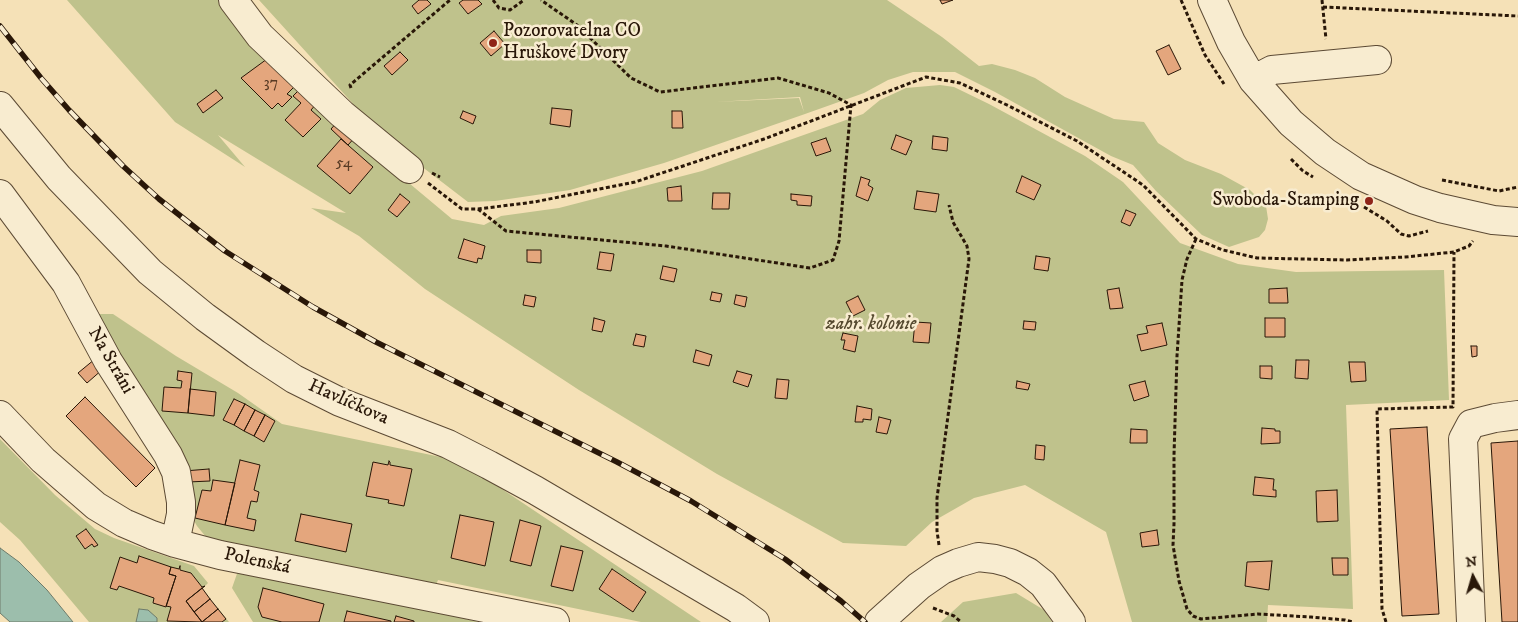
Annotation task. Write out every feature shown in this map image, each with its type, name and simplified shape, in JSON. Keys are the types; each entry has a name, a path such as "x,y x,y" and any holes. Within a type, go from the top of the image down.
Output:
{"street":[{"path":"233,0 260,36 273,49 342,114 409,169"},
{"path":"1212,0 1231,42 1253,80 1291,123 1325,152 1361,176 1415,200 1440,208 1493,220 1518,222"},
{"path":"1253,80 1272,70 1377,60"},
{"name":"Havlíčkova","path":"0,106 59,178 150,272 205,317 256,354 294,379 340,402 448,444 504,473 736,608 755,622"},
{"name":"Na Stráni","path":"0,194 66,283 108,360 168,455 176,472 181,502 181,514 174,543"},
{"name":"Polenská","path":"0,415 43,460 96,506 124,523 174,543 220,555 555,622"},
{"path":"1471,622 1463,439 1471,424 1495,418 1518,416"},
{"path":"879,622 919,586 935,575 958,562 978,557 1010,563 1028,572 1043,584 1071,622"}],"path":[{"path":"353,94 350,85 450,0"},
{"path":"493,0 499,8 510,10 524,0"},
{"path":"541,0 576,25 631,78 660,92 778,78 829,93 851,105"},
{"path":"1182,0 1206,55"},
{"path":"1322,0 1326,46"},
{"path":"1323,7 1518,16"},
{"path":"409,169 462,209 478,209 534,202 635,182 764,139 926,77 960,84 1009,106 1077,141 1143,185 1196,239 1223,250 1257,258 1347,260 1454,252 1453,407 1377,409 1382,609 1386,622"},
{"path":"478,209 506,231 666,246 810,268 833,260 839,241 851,105"},
{"path":"1436,178 1499,191 1518,187"},
{"path":"937,531 937,498 969,259 967,246 953,222 949,205"},
{"path":"1196,239 1187,259 1182,280 1177,356 1174,455 1173,545 1179,581 1187,609 1193,616 1202,619 1258,614 1311,616 1353,622"}],"green space":[{"name":"zahr. kolonie","path":"67,0 224,0 391,168 452,219 484,225 501,216 559,208 702,171 863,114 880,100 906,88 940,85 954,87 1085,156 1123,182 1180,243 1238,264 1296,272 1444,270 1449,400 1346,405 1353,609 1268,605 1267,622 1132,622 1106,532 1025,485 974,498 932,522 906,546 843,543 717,474 579,390 425,289 359,236 311,208 346,213 218,135 245,167 175,122"},
{"path":"259,0 887,0 942,37 979,66 992,64 1015,70 1035,78 1065,97 1114,119 1144,122 1158,143 1185,160 1221,174 1250,190 1266,206 1268,219 1265,230 1259,237 1229,247 1202,235 1156,191 1133,165 1111,156 955,72 913,72 888,80 864,93 664,163 570,190 495,201 468,202 395,146 365,117","holes":["800,97 804,112 799,98 715,102"]},
{"path":"93,314 113,314 176,356 238,393 282,424 460,461 701,622 641,622 438,580 436,585 222,543 206,537 189,512"},
{"path":"0,439 55,495 95,529 114,538 194,566 208,583 202,589 229,622 89,622 20,540 0,522"},
{"path":"239,568 479,622 253,622 232,588"},
{"path":"1016,593 1044,610 1052,622 941,622 963,602"}],"shaded area":[{"path":"0,548 19,562 47,590 73,622 10,622 0,613"},
{"path":"139,609 148,610 157,618 157,622 136,622"}],"building":[{"path":"419,0 427,0 431,4 418,14 412,6"},
{"path":"463,0 478,0 482,4 468,14 459,3"},
{"path":"940,0 953,0 942,4"},
{"name":"Pozorovatelna CO Hruškové Dvory","path":"494,31 505,44 491,56 480,43"},
{"path":"1169,45 1181,69 1168,75 1156,51"},
{"path":"400,52 408,60 392,75 384,66"},
{"path":"267,59 295,86 287,94 292,97 282,107 278,103 272,109 241,78"},
{"path":"301,88 317,103 311,110 321,119 303,137 285,120 301,103 293,96"},
{"path":"216,90 223,98 203,113 197,104"},
{"path":"552,108 572,110 570,127 550,124"},
{"path":"463,111 476,116 473,124 460,118"},
{"path":"672,111 682,111 683,128 672,128"},
{"path":"339,120 357,135 348,145 331,129"},
{"path":"896,135 912,141 906,155 891,149"},
{"path":"933,136 948,138 947,151 932,149"},
{"path":"826,138 831,151 816,156 811,143"},
{"path":"341,139 373,167 350,194 317,166"},
{"path":"1022,176 1041,185 1034,200 1016,192"},
{"path":"861,177 870,180 868,185 873,188 868,201 856,196"},
{"path":"681,186 682,201 668,201 667,188"},
{"path":"917,191 939,194 936,212 914,209"},
{"path":"713,193 730,193 729,209 712,209"},
{"path":"400,194 410,202 397,217 388,210"},
{"path":"791,194 812,196 811,206 797,205 797,201 791,200"},
{"path":"1126,210 1136,214 1130,226 1121,222"},
{"path":"464,239 485,246 482,259 478,258 477,263 458,258"},
{"path":"527,250 541,250 541,263 527,262"},
{"path":"600,252 614,254 611,271 597,269"},
{"path":"1036,256 1050,258 1048,271 1034,269"},
{"path":"663,266 677,269 674,282 660,279"},
{"path":"1119,288 1123,308 1110,309 1107,290"},
{"path":"1287,288 1288,303 1269,303 1269,289"},
{"path":"712,292 722,294 720,302 710,300"},
{"path":"525,295 536,297 534,307 523,305"},
{"path":"736,295 747,297 745,307 734,304"},
{"path":"858,296 865,310 853,316 846,302"},
{"path":"594,318 605,321 602,332 592,330"},
{"path":"1265,318 1285,318 1285,337 1265,337"},
{"path":"1024,321 1036,322 1035,330 1023,329"},
{"path":"915,322 931,323 929,343 913,342"},
{"path":"1162,323 1167,345 1141,351 1137,335 1148,333 1146,326"},
{"path":"843,333 858,336 855,352 843,349 845,340 841,340"},
{"path":"636,334 646,336 644,347 633,345"},
{"path":"1471,346 1477,346 1477,356 1472,357"},
{"path":"696,350 712,355 709,366 693,362"},
{"path":"95,359 103,369 87,383 78,373"},
{"path":"1296,360 1309,360 1308,379 1295,378"},
{"path":"1349,362 1365,362 1366,381 1351,382"},
{"path":"1260,366 1272,366 1272,379 1260,378"},
{"path":"178,371 192,373 188,413 162,411 164,387 181,388 182,381 177,380"},
{"path":"737,371 752,375 748,387 733,382"},
{"path":"777,379 789,380 787,399 775,398"},
{"path":"1017,381 1030,384 1028,390 1016,388"},
{"path":"1145,381 1149,396 1134,401 1129,385"},
{"path":"190,389 216,392 214,416 188,413"},
{"path":"85,397 155,468 136,487 66,416"},
{"path":"234,399 245,404 234,425 223,420"},
{"path":"245,404 255,410 244,431 234,425"},
{"path":"857,406 872,409 871,420 863,419 863,422 855,422"},
{"path":"255,410 265,415 254,436 244,431"},
{"path":"265,415 275,421 264,442 254,436"},
{"path":"879,417 891,420 887,434 876,432"},
{"path":"1427,427 1439,614 1402,616 1390,429"},
{"path":"1262,428 1280,431 1280,443 1261,444"},
{"path":"1131,429 1147,430 1147,443 1130,443"},
{"path":"1518,441 1518,622 1502,622 1491,443"},
{"path":"1036,445 1045,446 1044,460 1035,459"},
{"path":"240,460 260,465 254,490 259,492 257,502 251,501 247,518 256,520 254,531 225,525"},
{"path":"389,461 390,465 412,469 404,506 388,503 389,500 366,496 373,462 388,465"},
{"path":"209,469 210,481 188,482 184,471"},
{"path":"1255,477 1274,479 1273,490 1276,490 1276,497 1253,495"},
{"path":"213,480 235,483 225,525 195,518 202,490 211,491"},
{"path":"1337,490 1338,521 1317,522 1316,491"},
{"path":"301,514 352,524 346,552 295,541"},
{"path":"460,515 494,522 485,566 451,558"},
{"path":"520,520 541,526 531,566 510,561"},
{"path":"86,529 98,545 94,547 92,544 85,549 76,536"},
{"path":"1157,530 1159,545 1142,547 1140,533"},
{"path":"561,546 583,551 573,591 551,586"},
{"path":"139,556 171,567 169,574 176,576 166,607 153,603 154,598 119,586 117,590 110,588 120,557 137,563"},
{"path":"1332,558 1348,558 1348,575 1333,575"},
{"path":"1272,561 1269,590 1245,586 1247,562"},
{"path":"180,566 180,570 191,573 202,587 205,586 186,601 202,622 167,621 171,607 166,606 176,576 169,574 171,567 179,569"},
{"path":"612,569 646,592 633,612 599,589"},
{"path":"202,588 210,599 194,612 186,601"},
{"path":"263,588 324,604 319,622 282,622 262,617 258,607"},
{"path":"210,599 218,609 202,622 194,612"},
{"path":"218,609 226,619 222,622 202,622"},
{"path":"347,611 391,621 391,622 344,622"},
{"path":"396,616 414,621 414,622 394,622"}],"railway":[{"path":"0,26 69,110 123,166 159,199 225,251 313,307 376,342 691,501 785,559 841,601 865,622"}],"place":[{"name":"Pozorovatelna CO Hruškové Dvory","path":"493,43"},
{"name":"Swoboda-Stamping","path":"1369,201"}]}
